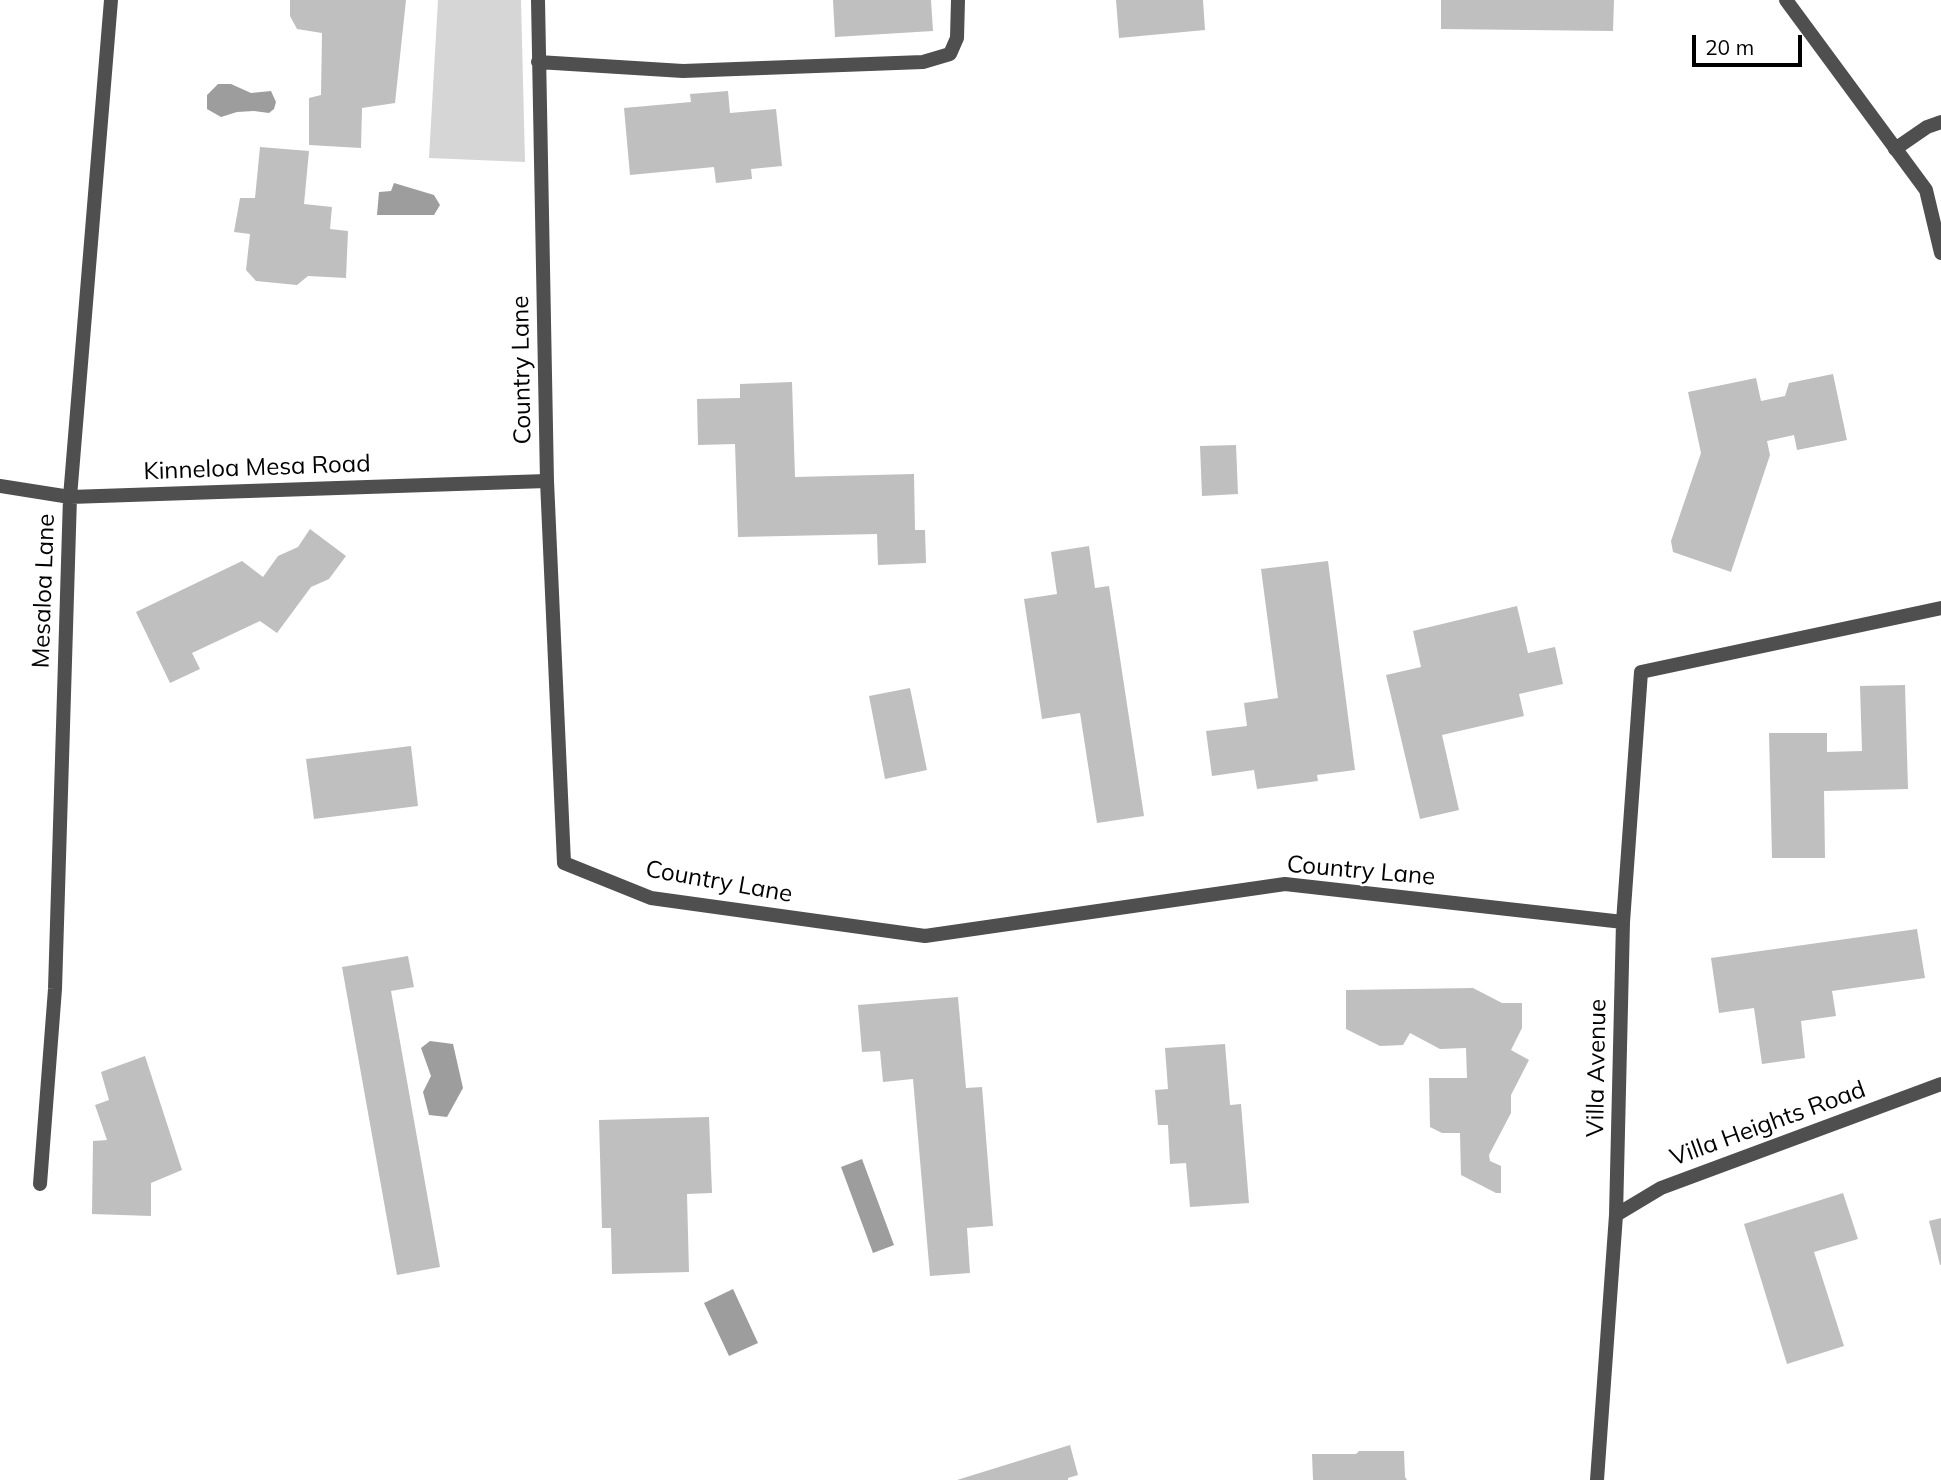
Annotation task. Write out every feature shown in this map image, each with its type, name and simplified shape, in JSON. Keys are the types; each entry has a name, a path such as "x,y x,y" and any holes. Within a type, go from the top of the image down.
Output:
{"street":[{"name":"Mesaloa Lane","path":"40,1184 55,989 70,497 111,0"},
{"name":"Country Lane","path":"538,0 547,481 564,863 651,898 925,936 1285,884 1623,922"},
{"path":"538,62 683,71 923,62 950,54 957,38 958,0"},
{"path":"1786,0 1926,190 1941,253"},
{"path":"1895,149 1927,127 1941,122"},
{"name":"Kinneloa Mesa Road","path":"0,486 70,497 547,481"},
{"name":"Villa Avenue","path":"1597,1480 1616,1215 1623,922 1641,672 1941,608"},
{"name":"Villa Heights Road","path":"1616,1215 1661,1188 1941,1084"}],"shaded area":[{"path":"438,0 521,0 525,162 429,158"},
{"path":"218,84 231,84 251,93 271,91 276,102 274,109 269,113 237,112 221,117 207,109 207,95"},
{"path":"394,183 434,195 440,205 434,215 377,215 379,192 391,191"},
{"path":"430,1041 453,1044 463,1088 447,1117 429,1115 423,1092 431,1076 421,1048"},
{"path":"862,1159 894,1245 873,1253 841,1167"},
{"path":"733,1289 758,1343 729,1356 704,1303"}],"building":[{"path":"290,0 406,0 395,103 362,108 361,148 309,145 309,98 321,95 322,33 297,29 290,16"},
{"path":"833,0 931,0 933,31 835,37"},
{"path":"1116,0 1203,0 1205,30 1119,38"},
{"path":"1441,0 1614,0 1613,31 1441,29"},
{"path":"728,91 730,113 776,109 782,166 751,169 752,179 716,183 714,167 630,175 624,108 691,102 690,94"},
{"path":"260,147 309,151 304,204 332,207 330,229 348,231 346,278 308,276 297,285 256,281 246,270 250,234 234,232 240,198 255,198"},
{"path":"1833,374 1847,440 1797,450 1794,435 1767,441 1770,455 1731,572 1673,552 1671,541 1701,453 1688,392 1756,378 1761,401 1785,396 1789,383"},
{"path":"792,382 795,477 914,474 915,530 925,530 926,563 878,565 877,534 738,537 735,444 698,445 697,399 740,398 740,384"},
{"path":"1236,445 1238,494 1202,496 1200,446"},
{"path":"310,529 346,556 329,579 311,587 277,633 260,621 192,653 200,669 170,683 136,612 242,561 263,577 278,556 298,547"},
{"path":"1089,546 1095,588 1109,586 1144,816 1097,823 1080,713 1042,719 1024,599 1057,594 1051,552"},
{"path":"1328,561 1355,770 1317,775 1318,781 1257,789 1254,770 1212,776 1206,731 1247,726 1244,703 1278,698 1261,569"},
{"path":"1517,606 1528,653 1555,647 1563,684 1519,694 1524,716 1442,735 1459,810 1420,819 1386,675 1421,667 1413,631"},
{"path":"1905,685 1908,789 1824,791 1825,858 1772,858 1769,733 1827,733 1827,752 1862,751 1860,686"},
{"path":"910,688 927,770 885,779 869,696"},
{"path":"411,746 418,806 314,819 306,759"},
{"path":"1917,929 1925,978 1832,991 1836,1016 1801,1021 1805,1058 1762,1064 1754,1008 1719,1013 1711,958"},
{"path":"408,956 414,987 391,991 440,1267 397,1275 342,967"},
{"path":"1473,988 1502,1003 1522,1003 1522,1028 1511,1050 1529,1060 1511,1095 1511,1113 1489,1155 1490,1161 1501,1166 1501,1193 1461,1175 1460,1133 1442,1133 1430,1127 1429,1078 1467,1078 1466,1048 1440,1049 1410,1033 1403,1045 1380,1046 1346,1029 1346,990"},
{"path":"958,997 966,1088 982,1087 993,1226 967,1228 970,1273 930,1276 913,1079 883,1082 880,1051 862,1052 858,1005"},
{"path":"1225,1044 1230,1105 1241,1104 1249,1203 1190,1207 1186,1163 1170,1164 1168,1125 1158,1125 1155,1090 1168,1089 1165,1048"},
{"path":"145,1056 182,1170 151,1183 151,1216 92,1214 93,1141 107,1140 95,1105 109,1100 101,1072"},
{"path":"709,1117 712,1193 687,1194 689,1272 612,1274 611,1228 602,1228 599,1120"},
{"path":"1843,1193 1858,1239 1814,1252 1844,1346 1787,1364 1744,1224"},
{"path":"1941,1218 1941,1265 1940,1265 1929,1221"},
{"path":"1070,1445 1078,1475 1068,1480 957,1480"},
{"path":"1359,1451 1404,1451 1407,1480 1313,1480 1312,1454 1356,1454"}]}
